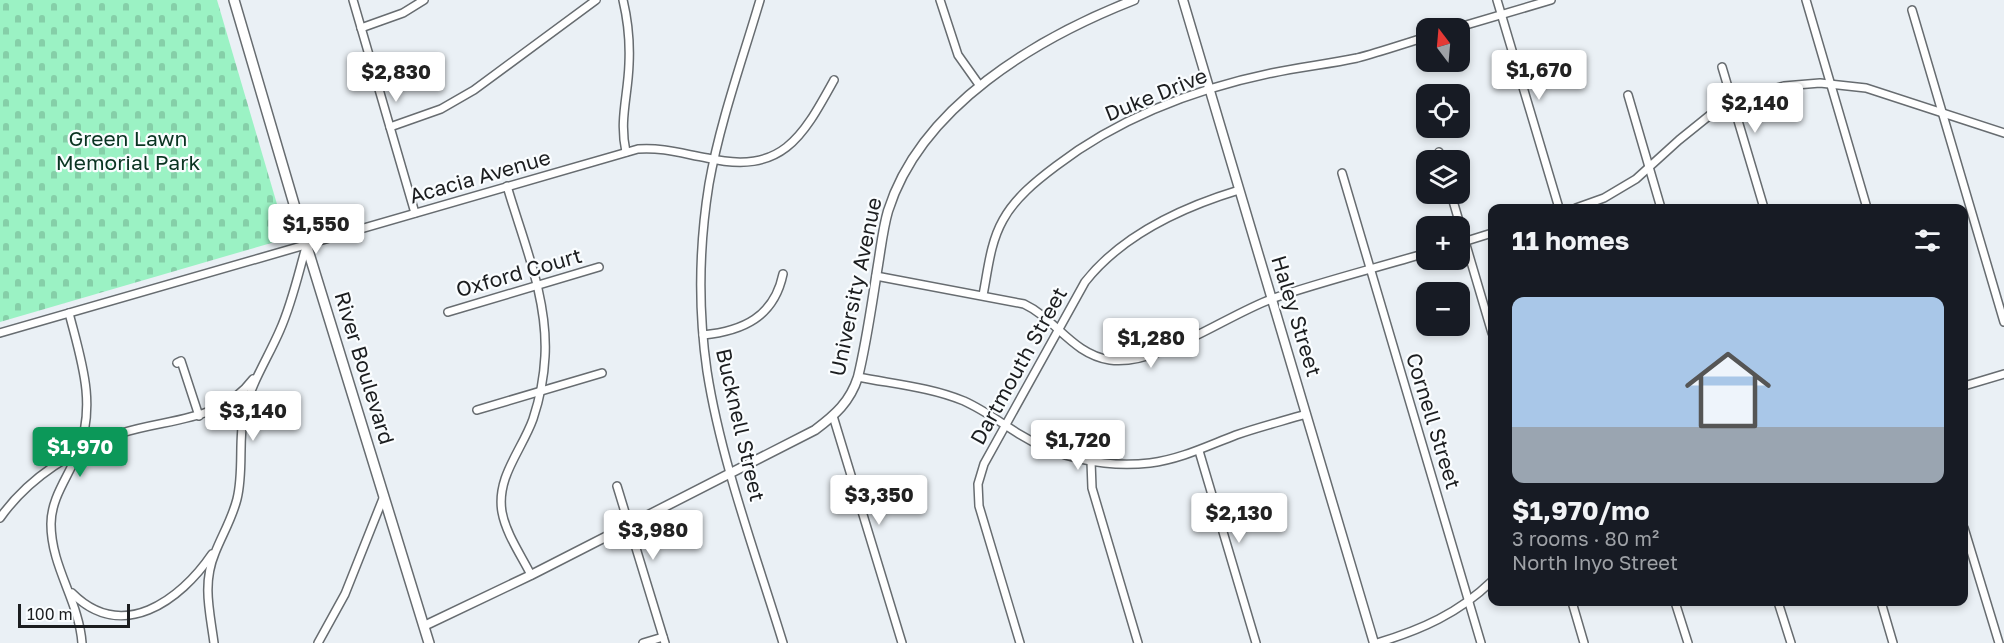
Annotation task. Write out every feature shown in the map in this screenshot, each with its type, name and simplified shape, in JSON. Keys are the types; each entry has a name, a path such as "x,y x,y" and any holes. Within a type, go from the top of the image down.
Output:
{"main road":[{"name":"River Boulevard","path":"234,0 428,642"}],"street":[{"path":"353,0 416,213"},
{"path":"361,28 403,13 424,0"},
{"path":"390,126 441,109 474,90 596,0"},
{"path":"623,0 629,46 628,84 622,124 626,152"},
{"name":"Bucknell Street","path":"761,0 714,160 702,244 701,284 703,335 713,402 731,473 783,643"},
{"path":"940,0 958,55 980,86"},
{"name":"University Avenue","path":"424,626 531,575 815,430 833,416 850,397 858,377 885,223 901,178 924,140 944,118 980,86 1058,35 1134,0"},
{"name":"Haley Street","path":"1183,0 1376,643"},
{"path":"1497,0 1557,204"},
{"path":"1470,24 1551,0"},
{"path":"1806,0 1867,204"},
{"path":"1912,10 2004,322"},
{"name":"Duke Drive","path":"983,295 996,233 1010,209 1030,188 1066,159 1111,130 1160,106 1210,90 1271,73 1359,57 1416,40"},
{"path":"1722,67 1763,204"},
{"name":"Acacia Avenue","path":"0,333 626,152 651,148 728,163 750,162 774,155 786,148 804,131 834,80"},
{"path":"1587,204 1604,198 1650,168 1695,126 1733,102 1784,86 1830,83 1866,88 2004,133"},
{"path":"1628,95 1660,204"},
{"name":"Cornell Street","path":"1342,173 1481,643"},
{"path":"507,186 537,285 545,335 545,363 541,391 525,440 504,481 501,502 506,525 531,575"},
{"name":"Dartmouth Street","path":"1020,643 978,496 980,474 984,464 1085,282 1118,250 1157,224 1178,213 1239,190"},
{"path":"1470,240 1488,234"},
{"path":"214,643 207,594 211,564 228,527 238,496 241,429 249,397 290,305 307,245"},
{"path":"876,276 1024,304 1044,315 1077,347 1088,353 1109,360 1132,360 1155,354 1272,299 1416,256"},
{"path":"1470,266 1488,321"},
{"name":"Oxford Court","path":"448,312 599,267"},
{"path":"703,335 737,329 759,317 773,300 783,274"},
{"path":"69,313 87,388 87,419 79,451 56,497 51,521 53,550 78,620 82,643"},
{"path":"177,363 181,361 199,416"},
{"path":"0,518 15,499 37,479 79,451 122,433 199,416 230,402 260,370"},
{"path":"477,410 602,373"},
{"path":"1968,385 2004,374"},
{"path":"858,377 950,396 982,410 1039,445 1067,456 1127,464 1149,463 1199,451 1234,436 1306,414"},
{"path":"833,416 902,643"},
{"path":"1199,451 1256,643"},
{"path":"1092,461 1092,488 1138,643"},
{"path":"617,486 664,640 644,643"},
{"path":"318,643 345,594 384,496"},
{"path":"1968,541 1999,643"},
{"path":"64,580 78,600 98,614 120,619 142,617 162,607 179,592 194,577 220,542"},
{"path":"1376,643 1428,626 1469,601 1488,584"},
{"path":"1573,606 1584,643"},
{"path":"1677,606 1688,643"},
{"path":"1779,606 1791,643"},
{"path":"1882,606 1893,643"}],"green space":[{"name":"Green Lawn Memorial Park","path":"0,0 217,0 284,228 278,241 0,322"}]}
